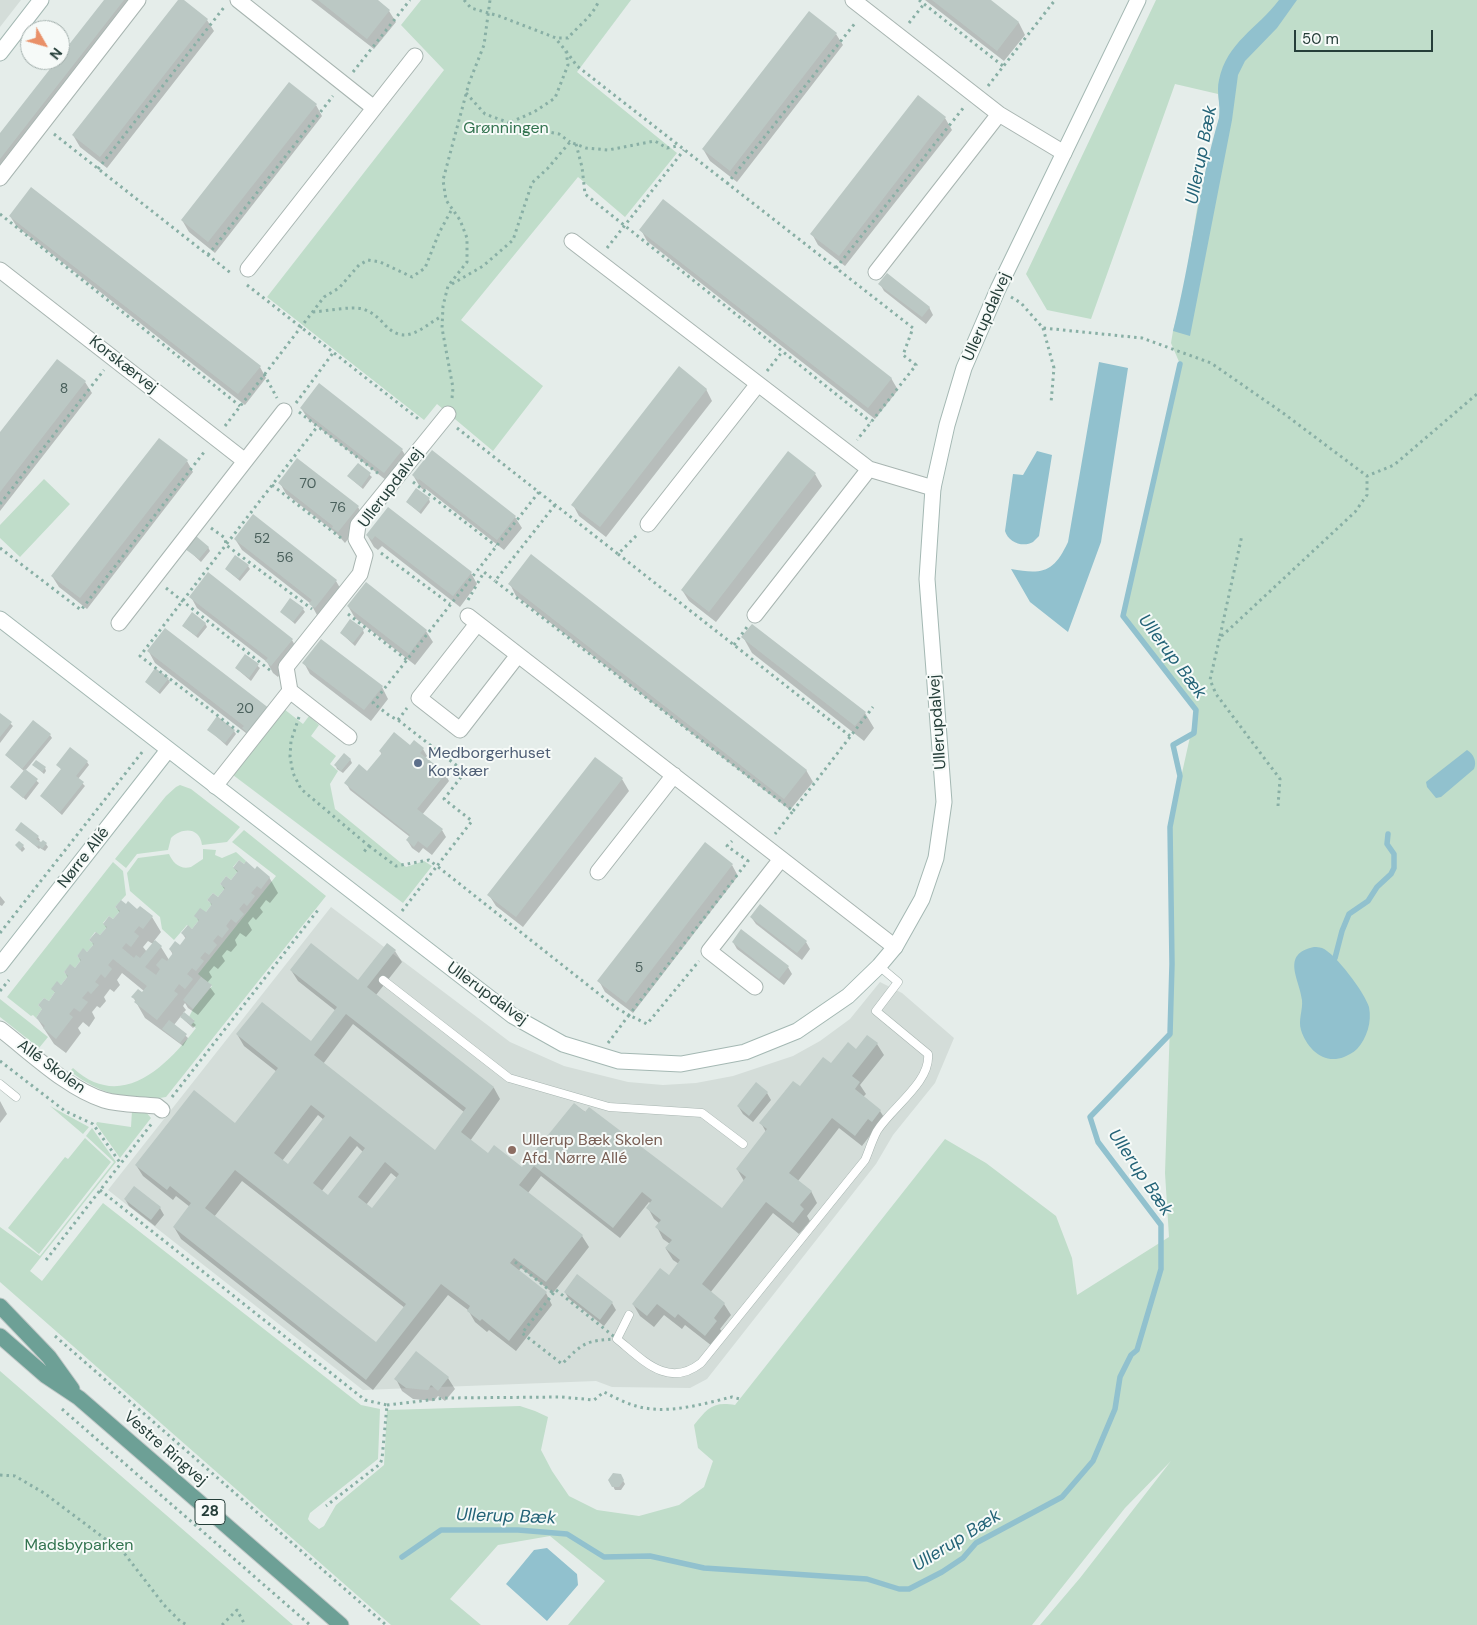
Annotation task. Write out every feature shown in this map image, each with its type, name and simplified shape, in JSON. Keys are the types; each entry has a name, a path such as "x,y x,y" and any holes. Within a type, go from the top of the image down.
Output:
{"main road":[{"name":"Vestre Ringvej","path":"0,1306 49,1357 79,1398"},
{"name":"Vestre Ringvej","path":"0,1336 46,1376 79,1398 341,1625"}],"street":[{"path":"0,53 41,0"},
{"path":"0,178 138,0"},
{"path":"238,0 374,108"},
{"path":"853,0 999,114 1064,154"},
{"name":"Ullerupdalvej","path":"168,750 512,1016 563,1044 619,1061 681,1064 747,1052 797,1032 848,996 895,946 922,899 936,858 944,802 927,579 933,488 947,426 964,368 998,289 1138,0"},
{"path":"248,268 414,56"},
{"path":"876,272 999,114"},
{"path":"572,240 869,470 933,488"},
{"name":"Korskærvej","path":"0,270 246,461"},
{"path":"648,524 758,384"},
{"path":"119,623 284,411"},
{"name":"Ullerupdalvej","path":"363,561 365,555 356,539 358,525 446,416"},
{"path":"755,615 869,470"},
{"path":"349,737 304,702 289,684 286,667 360,574 363,561"},
{"path":"0,619 168,750"},
{"path":"518,655 460,730 419,698 472,620 518,655 674,775 781,859 895,946"},
{"path":"215,786 251,740 289,684"},
{"name":"Nørre Allé","path":"0,965 168,750"},
{"path":"598,872 674,775"},
{"path":"755,987 708,951 781,859"},
{"name":"Allé Skolen","path":"0,1029 68,1082 86,1093 106,1101 157,1106 162,1110"}],"lane":[{"path":"629,1315 617,1339 652,1368 665,1372 690,1372 701,1363 865,1160 878,1130 921,1078 929,1063 928,1054 876,1010 898,982 878,966"},
{"path":"383,980 509,1078 609,1107 702,1113 743,1144"},
{"path":"0,1084 16,1097"}],"path":[{"path":"98,169 230,0"},
{"path":"208,255 410,0"},
{"path":"464,0 471,8 499,16 556,38 568,38 593,11 599,0"},
{"path":"490,0 484,45 466,94 443,180 446,200 460,220 467,238 467,262 448,286 443,306 442,328 453,388 446,416 555,505 850,736"},
{"path":"919,0 1003,66"},
{"path":"836,268 1055,0"},
{"path":"899,36 924,4"},
{"path":"727,184 866,10"},
{"path":"556,38 577,66 913,328 903,355 916,365 847,453"},
{"path":"511,122 534,112 555,98 568,65 566,52"},
{"path":"466,94 485,114 515,125 559,134 570,142 586,148 608,150 655,140 667,148 678,146"},
{"path":"448,286 483,266 513,240 532,184 570,142"},
{"path":"576,144 582,167 585,194 871,422"},
{"path":"598,260 684,150"},
{"path":"0,548 81,610 324,298 339,288 359,265 368,260 380,262 412,277 425,268 439,233 452,209"},
{"path":"0,214 240,406"},
{"path":"998,289 1021,303 1043,328 1054,368 1051,402"},
{"path":"313,312 362,309 372,313 390,330 400,336 422,330 442,315"},
{"path":"1043,328 1142,338 1211,363 1367,476"},
{"path":"333,352 293,407 317,427 496,546"},
{"path":"758,384 782,352"},
{"path":"0,504 113,358"},
{"path":"264,374 284,411"},
{"path":"1367,476 1394,465 1477,394"},
{"path":"251,740 140,656 317,427"},
{"path":"1220,636 1355,512 1368,495 1367,476"},
{"path":"272,485 341,539 356,539"},
{"path":"555,505 495,580 792,811"},
{"path":"200,520 225,538 226,545 324,618"},
{"path":"618,554 648,524"},
{"path":"1242,535 1242,544 1210,680 1216,694 1280,779 1278,806"},
{"path":"363,561 382,552 450,604"},
{"path":"154,579 289,684"},
{"path":"336,604 407,660"},
{"path":"734,645 755,615"},
{"path":"304,702 291,741 290,757 293,773 301,789 396,866 429,860 618,1009 647,1024 691,969 708,951"},
{"path":"765,846 873,707"},
{"path":"0,933 153,738"},
{"path":"599,1055 748,861 727,846 742,828"},
{"path":"362,854 369,846"},
{"path":"393,923 437,866"},
{"path":"46,1260 318,910"},
{"path":"0,1061 65,1112 93,1124 122,1164"},
{"path":"100,1190 365,1400 387,1406 446,1398 561,1397 594,1400 604,1392 637,1406 680,1409 732,1397 740,1398"},
{"path":"515,1262 553,1293"},
{"path":"556,1290 617,1339 596,1339 581,1346 562,1364 522,1333 556,1290"},
{"path":"52,1334 386,1625"},
{"path":"58,1405 310,1625"},
{"path":"326,1506 380,1464 387,1406"},
{"path":"0,1475 15,1476 44,1493 124,1553 164,1605 180,1621 187,1625"},
{"path":"222,1625 237,1610 245,1625"}],"shaded area":[{"path":"0,0 21,0 0,27"},
{"name":"Ullerup Bæk Skolen Afd. Nørre Allé","path":"331,907 510,1042 564,1066 628,1082 663,1085 696,1083 733,1076 793,1056 820,1041 850,1019 880,982 902,993 954,1038 935,1083 893,1135 876,1164 707,1379 690,1388 612,1387 596,1381 363,1390 108,1190"}],"green space":[{"name":"Grønningen","path":"421,0 631,0 577,72 677,153 625,217 578,177 461,320 543,386 493,451 437,404 424,420 267,297 444,70 401,25"},
{"path":"1156,0 1477,0 1477,1625 1040,1625 1080,1578 1171,1461 1125,1508 1032,1625 568,1625 605,1581 550,1536 498,1545 450,1599 481,1625 391,1625 0,1282 0,1227 40,1256 114,1162 86,1136 92,1128 116,1162 30,1271 42,1281 103,1203 361,1405 380,1409 378,1459 310,1513 308,1519 319,1529 324,1526 336,1505 384,1465 387,1410 520,1406 548,1417 541,1450 552,1471 569,1496 597,1510 639,1516 679,1505 704,1487 713,1461 698,1448 694,1425 715,1405 735,1405 945,1139 986,1163 1056,1216 1072,1258 1077,1295 1169,1237 1165,1173 1172,964 1170,827 1196,710 1123,616 1180,364 1171,343 1184,290 1198,203 1219,118 1218,94 1175,84 1091,319 1047,310 1026,274"},
{"path":"44,479 70,504 20,557 0,538 0,525"},
{"path":"284,709 303,724 309,716 319,725 311,736 336,756 330,764 338,771 330,784 335,809 406,867 424,861 432,866 403,903 233,775"},
{"path":"180,785 191,789 240,827 227,842 202,845 201,839 194,832 180,832 171,838 168,850 137,854 126,868 115,859 166,796"},
{"path":"244,830 326,896 166,1097 140,1099 128,1097 103,1090 80,1079 70,1071 73,1068 91,1081 108,1086 125,1085 141,1079 171,1057 196,1028 191,1025 194,1020 189,1017 193,1009 212,986 198,974 276,876 232,842"},
{"path":"203,849 216,850 215,855 222,858 236,852 246,861 244,864 239,860 233,867 238,871 231,880 226,876 220,884 225,888 218,897 213,893 207,900 212,904 206,912 195,916 199,920 192,929 187,925 174,940 162,929 160,917 130,891 127,873 138,858 169,854 177,865 183,868 191,867 203,859"},
{"path":"113,862 123,871 126,895 115,907 120,911 113,919 109,916 103,923 107,927 100,935 95,932 89,940 94,944 87,952 83,949 77,956 81,960 75,968 70,965 64,972 68,976 61,985 57,982 55,992 49,1001 44,998 38,1005 42,1009 36,1018 33,1015 31,1016 7,997"},
{"path":"0,999 48,1037 39,1048 0,1017"},
{"path":"50,1106 89,1127 83,1134"},
{"path":"132,1111 143,1113 145,1111 151,1118 120,1158 96,1124 97,1122 131,1127"},
{"path":"85,1138 111,1162 39,1254 8,1228 65,1157 68,1159"},
{"name":"Madsbyparken","path":"0,1371 293,1625 0,1625"}],"water":[{"path":"1279,0 1297,0 1277,28 1245,61 1238,75 1232,120 1190,336 1173,331 1205,171 1219,118 1219,80 1223,67 1236,46"},
{"path":"1099,362 1128,368 1101,542 1068,632 1030,602 1011,569 1031,572 1046,569 1058,560 1068,542"},
{"path":"1037,451 1052,455 1039,536 1029,544 1016,543 1009,538 1005,531 1013,474 1023,475"},
{"path":"1467,750 1474,758 1474,769 1441,797 1436,798 1427,787 1426,782"},
{"path":"1314,947 1328,951 1342,965 1362,993 1369,1007 1369,1024 1364,1040 1354,1052 1337,1059 1330,1059 1317,1054 1307,1043 1300,1026 1302,1000 1296,976 1295,962 1298,955 1304,950"},
{"path":"547,1548 577,1574 578,1585 547,1621 506,1584 534,1550"}],"building":[{"path":"104,0 124,0 70,69 70,43"},
{"path":"178,0 184,0 208,19 100,157 72,135"},
{"path":"318,0 378,0 390,10 367,39"},
{"path":"932,0 991,0 1019,22 997,51"},
{"path":"809,11 837,33 730,171 702,149"},
{"path":"49,70 69,70 0,159 0,133"},
{"path":"289,82 317,104 208,242 181,220"},
{"path":"918,95 946,117 839,256 810,234"},
{"path":"31,187 261,366 238,394 9,216"},
{"path":"663,199 892,378 868,408 639,230"},
{"path":"887,273 930,307 922,317 878,284"},
{"path":"57,359 86,381 0,492 0,432"},
{"path":"679,366 707,389 600,527 571,505"},
{"path":"319,383 403,449 384,473 300,408"},
{"path":"159,438 188,460 80,598 51,576"},
{"path":"432,450 516,516 497,540 412,475"},
{"path":"788,451 816,473 709,612 681,590"},
{"path":"297,458 359,506 338,532 278,483"},
{"path":"358,463 371,473 361,487 347,476"},
{"path":"416,488 430,498 419,512 406,502"},
{"path":"388,507 472,572 453,596 375,536 372,540 366,535"},
{"path":"253,514 337,580 315,608 309,604 312,600 234,539"},
{"path":"196,536 209,547 199,559 185,549"},
{"path":"531,554 807,770 784,799 508,584"},
{"path":"235,555 249,565 238,579 225,569"},
{"path":"208,572 293,639 271,666 265,661 268,658 189,597"},
{"path":"366,582 427,630 409,654 347,606"},
{"path":"290,598 304,608 293,622 280,612"},
{"path":"192,612 206,623 196,636 182,626"},
{"path":"350,619 364,629 353,643 340,633"},
{"path":"752,624 866,712 855,726 741,637"},
{"path":"165,628 270,709 250,735 242,728 244,726 147,651"},
{"path":"321,639 383,686 364,710 302,663"},
{"path":"245,654 259,664 249,678 235,668"},
{"path":"155,668 169,678 158,692 145,682"},
{"path":"0,713 12,722 0,737"},
{"path":"217,716 235,730 225,743 207,730"},
{"path":"33,720 51,734 22,769 5,755"},
{"path":"394,732 410,745 414,740 424,748 420,753 446,773 417,809 443,829 427,848 418,841 414,847 406,840 410,835 344,783 359,764 367,771 382,753 379,751"},
{"path":"70,747 88,761 76,776 84,782 60,812 40,796 61,769 56,765"},
{"path":"344,753 351,759 341,771 334,765"},
{"path":"595,757 623,778 516,917 487,895"},
{"path":"36,760 46,767 42,772 32,765"},
{"path":"25,769 38,779 23,798 10,787"},
{"path":"21,822 39,836 36,839 47,843 42,849 15,830"},
{"path":"19,841 24,845 20,850 15,845"},
{"path":"705,842 733,864 626,1003 597,981"},
{"path":"239,860 244,864 246,861 255,869 257,866 270,877 261,889 257,886 251,893 255,896 247,906 244,903 239,909 244,914 236,923 231,919 226,926 229,929 222,938 218,935 213,941 217,945 209,955 205,952 200,958 204,961 196,971 192,968 187,974 193,979 185,989 179,984 174,991 178,994 157,1020 134,1002 136,1000 131,997 138,989 142,992 147,986 113,959 108,965 112,969 105,978 101,974 95,982 99,985 91,994 88,991 82,998 88,1002 80,1012 74,1008 69,1014 73,1017 56,1039 43,1028 45,1026 36,1018 42,1009 38,1005 44,998 49,1001 55,992 51,989 57,981 61,985 68,976 64,972 70,964 75,968 81,960 77,956 83,948 87,952 94,944 89,940 96,932 100,935 107,927 103,924 109,916 113,919 120,911 115,907 121,900 126,904 128,901 137,909 140,906 153,916 143,929 139,926 134,932 139,936 131,947 126,943 122,948 134,958 136,955 140,958 155,940 162,946 145,967 156,975 160,969 156,965 162,958 167,961 173,953 169,949 175,941 180,945 186,937 181,933 188,925 192,929 199,920 194,916 200,908 206,912 212,904 207,900 213,893 218,897 225,888 220,884 226,876 231,880 238,871 233,868"},
{"path":"760,904 807,941 797,953 750,917"},
{"path":"741,929 789,966 779,979 732,942"},
{"path":"311,943 358,980 387,943 396,950 367,987 494,1087 461,1132 488,1153 494,1145 522,1167 574,1103 585,1112 589,1107 722,1208 746,1177 736,1169 767,1129 759,1123 793,1081 800,1086 823,1057 831,1063 848,1042 856,1049 867,1035 878,1043 852,1076 860,1082 855,1089 881,1110 872,1122 868,1119 855,1136 832,1118 789,1173 812,1191 800,1205 804,1209 793,1223 766,1202 702,1284 725,1303 714,1318 717,1321 705,1336 678,1314 675,1318 657,1304 647,1316 632,1304 660,1268 669,1275 680,1260 665,1248 672,1240 655,1227 661,1220 646,1208 652,1200 642,1192 613,1228 534,1166 519,1185 583,1235 546,1282 514,1258 510,1263 547,1292 509,1341 482,1319 480,1321 467,1311 470,1306 441,1284 366,1380 173,1227 191,1203 170,1186 167,1190 135,1165 194,1090 235,1123 278,1068 236,1034 262,1002 311,1041 337,1007 290,970","holes":["346,1014 466,1108 435,1150 314,1055","311,1105 325,1116 288,1164 274,1153","350,1136 365,1148 328,1195 313,1183","385,1162 399,1174 372,1208 358,1197","235,1170 406,1304 376,1342 205,1208"]},
{"path":"201,977 212,985 193,1009 183,1000"},
{"path":"184,1012 195,1021 191,1025 180,1017"},
{"path":"169,1020 187,1034 180,1043 162,1029"},
{"path":"756,1082 768,1092 749,1116 737,1106"},
{"path":"134,1186 161,1207 151,1220 124,1199"},
{"path":"577,1274 613,1302 600,1320 564,1292"},
{"path":"416,1351 449,1377 438,1391 431,1385 428,1390 406,1388 394,1379"},
{"path":"613,1473 621,1474 624,1480 619,1487 612,1487 608,1480"}],"waterway":[{"name":"Ullerup Bæk","path":"402,1557 441,1530 518,1530 567,1534 604,1557 650,1556 704,1568 867,1579 899,1589 909,1589 942,1572 963,1558 976,1543 1062,1497 1093,1461 1115,1409 1120,1377 1131,1355 1137,1350 1161,1269 1161,1225 1098,1142 1090,1117 1170,1034 1172,964 1170,827 1180,776 1173,745 1194,733 1196,710 1123,616 1180,364"},
{"path":"1335,958 1342,931 1349,914 1368,901 1377,887 1391,874 1394,868 1394,854 1387,844 1388,834"}],"place":[{"name":"Medborgerhuset Korskær","path":"418,763"},
{"name":"Ullerup Bæk Skolen Afd. Nørre Allé","path":"512,1150"}]}
